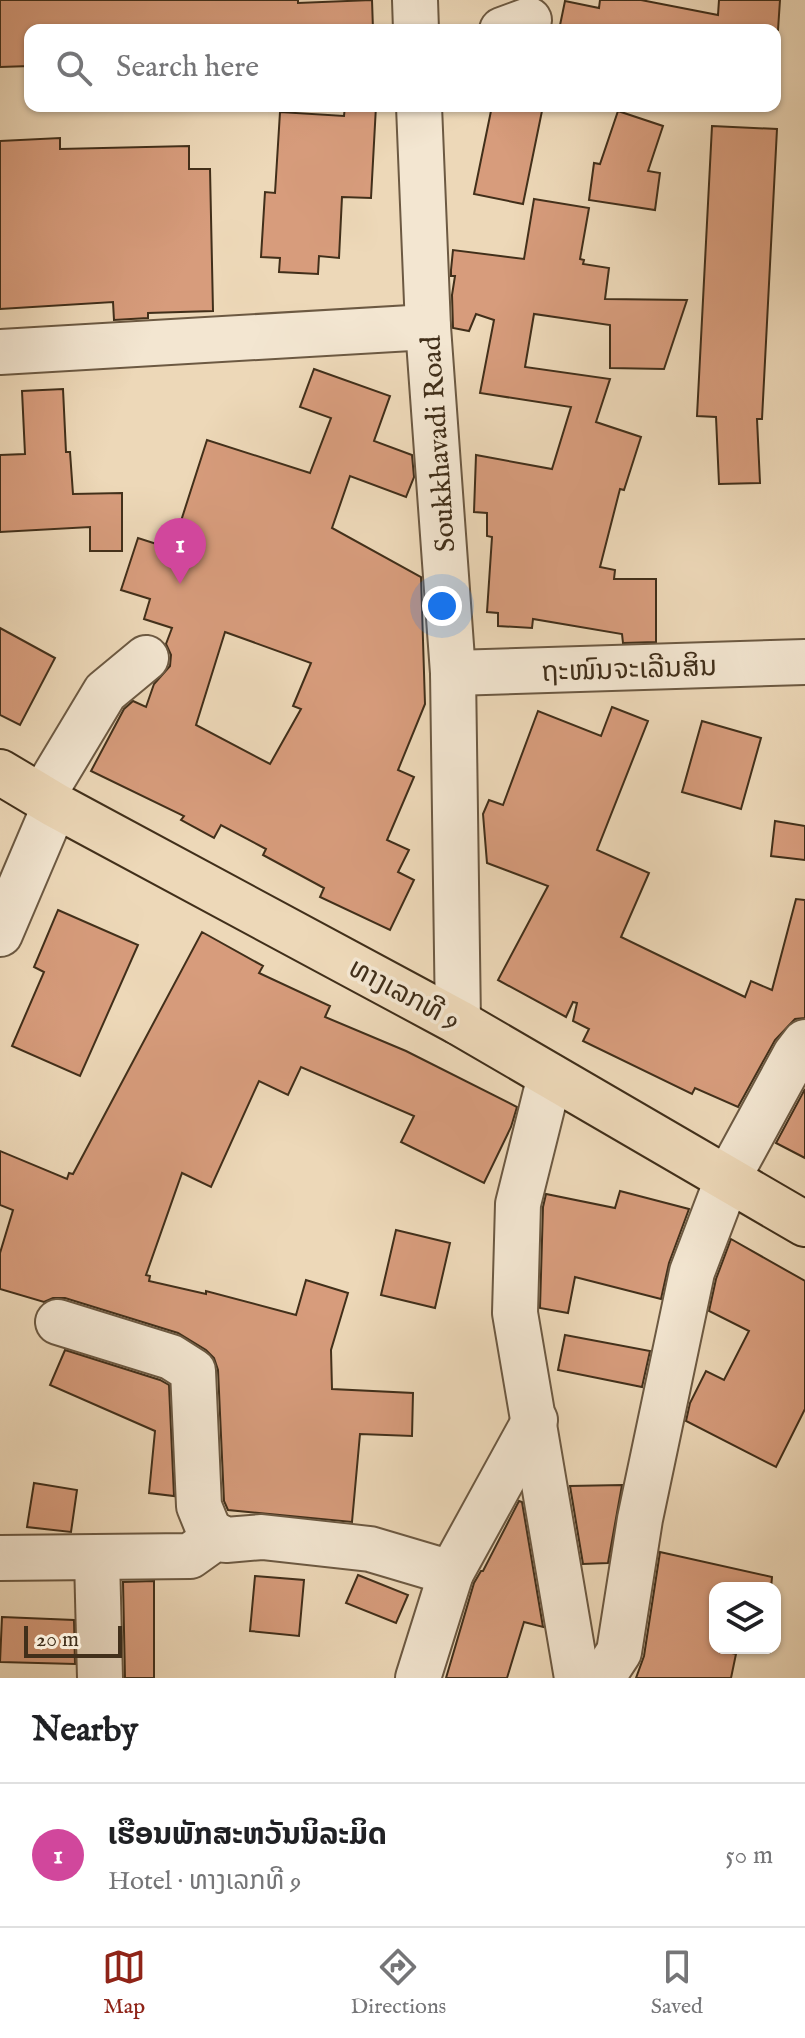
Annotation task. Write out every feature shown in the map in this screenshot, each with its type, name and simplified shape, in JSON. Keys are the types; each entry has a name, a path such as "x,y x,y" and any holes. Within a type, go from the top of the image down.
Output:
{"main road":[{"name":"ທາງເລກທີ 9","path":"0,772 48,801 458,1022 805,1224"}],"street":[{"path":"415,0 416,24"},
{"name":"Soukkhavadi Road","path":"419,112 428,327 453,673 458,1022"},
{"path":"0,352 428,327"},
{"path":"0,934 48,801 105,692 146,658"},
{"name":"ຖະໜົນຈະເລີນສິນ","path":"453,673 805,662"},
{"path":"602,1678 619,1652 640,1519 692,1272 727,1180 805,1042"},
{"path":"550,1076 518,1204 515,1313 577,1678"},
{"path":"58,1322 171,1357 193,1371 199,1506 210,1533 226,1540 262,1537 370,1549 451,1573"},
{"path":"418,1678 451,1573 535,1420"},
{"path":"0,1558 190,1556 218,1536"},
{"path":"97,1558 100,1678"}],"building":[{"path":"0,0 298,0 298,3 372,0 373,24 24,24 24,66 0,67"},
{"path":"600,0 641,0 718,15 719,0 780,0 778,24 560,24 565,1 599,8"},
{"path":"280,112 344,116 344,112 376,112 371,198 342,197 339,258 319,256 318,274 279,272 280,258 261,257 265,192 275,193"},
{"path":"491,112 542,112 523,204 474,194"},
{"path":"618,112 663,126 648,171 660,173 655,210 589,200 594,163 600,164"},
{"path":"712,126 777,129 762,419 757,419 760,483 719,484 716,417 697,416"},
{"path":"60,138 60,149 189,146 189,169 210,169 213,311 148,313 148,318 114,320 113,302 0,309 0,141"},
{"path":"534,199 589,208 580,259 584,260 583,264 609,268 605,299 687,300 664,369 610,368 610,325 534,314 525,367 610,379 596,422 641,437 624,490 620,489 600,567 615,570 614,579 656,579 656,642 623,643 622,634 533,619 532,628 498,626 498,613 487,612 492,537 487,536 487,513 474,512 476,455 552,469 571,407 480,393 494,320 476,314 469,331 453,328 453,250 524,259"},
{"path":"314,369 390,396 374,441 412,455 414,477 406,497 350,476 332,528 421,577 425,704 398,770 414,777 387,840 409,850 398,872 414,880 390,930 320,897 324,888 263,855 266,849 221,825 214,838 181,820 184,816 91,771 124,709 133,701 146,707 154,684 170,666 171,655 166,644 172,628 144,619 150,599 121,590 138,538 172,549 207,440 310,473 331,418 300,407","holes":["225,632 311,663 293,706 301,709 270,764 196,725"]},
{"path":"63,389 66,452 70,452 73,494 122,493 122,551 90,551 90,527 0,532 0,455 25,454 22,391"},
{"path":"0,628 55,658 20,725 0,715"},
{"path":"612,707 648,721 597,850 649,873 621,937 745,997 751,981 772,990 796,899 805,900 805,1018 795,1019 775,1040 738,1107 695,1088 692,1094 583,1041 589,1029 573,1021 577,1003 573,1002 566,1017 498,980 548,886 487,863 483,814 489,800 503,805 538,711 601,736"},
{"path":"702,721 761,738 741,809 682,792"},
{"path":"775,821 805,826 805,860 771,856"},
{"path":"58,910 138,945 80,1076 12,1046 44,972 34,967"},
{"path":"202,932 263,966 259,973 330,1006 325,1017 406,1051 517,1107 511,1127 484,1183 401,1142 414,1116 301,1067 288,1095 259,1081 211,1187 182,1173 146,1275 150,1276 149,1281 206,1294 206,1291 296,1315 306,1280 348,1293 331,1350 332,1389 413,1393 412,1436 360,1434 352,1522 228,1510 224,1501 218,1370 214,1358 206,1350 178,1333 65,1298 44,1302 0,1289 0,1253 13,1210 0,1205 0,1151 67,1179 69,1173 73,1174"},
{"path":"805,1089 805,1158 776,1143"},
{"path":"620,1191 689,1209 669,1263 661,1299 575,1277 568,1313 540,1308 546,1194 615,1208"},
{"path":"396,1230 450,1243 435,1308 381,1295"},
{"path":"731,1239 805,1281 805,1409 776,1467 686,1421 690,1403 706,1371 724,1380 749,1331 709,1311 716,1279"},
{"path":"565,1335 650,1351 642,1387 558,1370"},
{"path":"65,1350 169,1385 174,1496 149,1493 155,1431 50,1385"},
{"path":"34,1483 77,1490 71,1532 27,1527"},
{"path":"622,1485 608,1563 583,1564 570,1486"},
{"path":"519,1501 522,1502 543,1627 524,1622 507,1678 446,1678 474,1583"},
{"path":"660,1552 772,1577 772,1582 709,1582 709,1654 736,1654 731,1678 636,1678 644,1656"},
{"path":"358,1575 408,1595 396,1623 346,1603"},
{"path":"255,1576 304,1580 299,1636 250,1631"},
{"path":"154,1581 154,1678 125,1678 123,1582"},
{"path":"2,1617 74,1620 75,1664 0,1662"}],"place":[{"name":"ເຮືອນພັກສະຫວັນນິລະມິດ","path":"180,584"}]}
